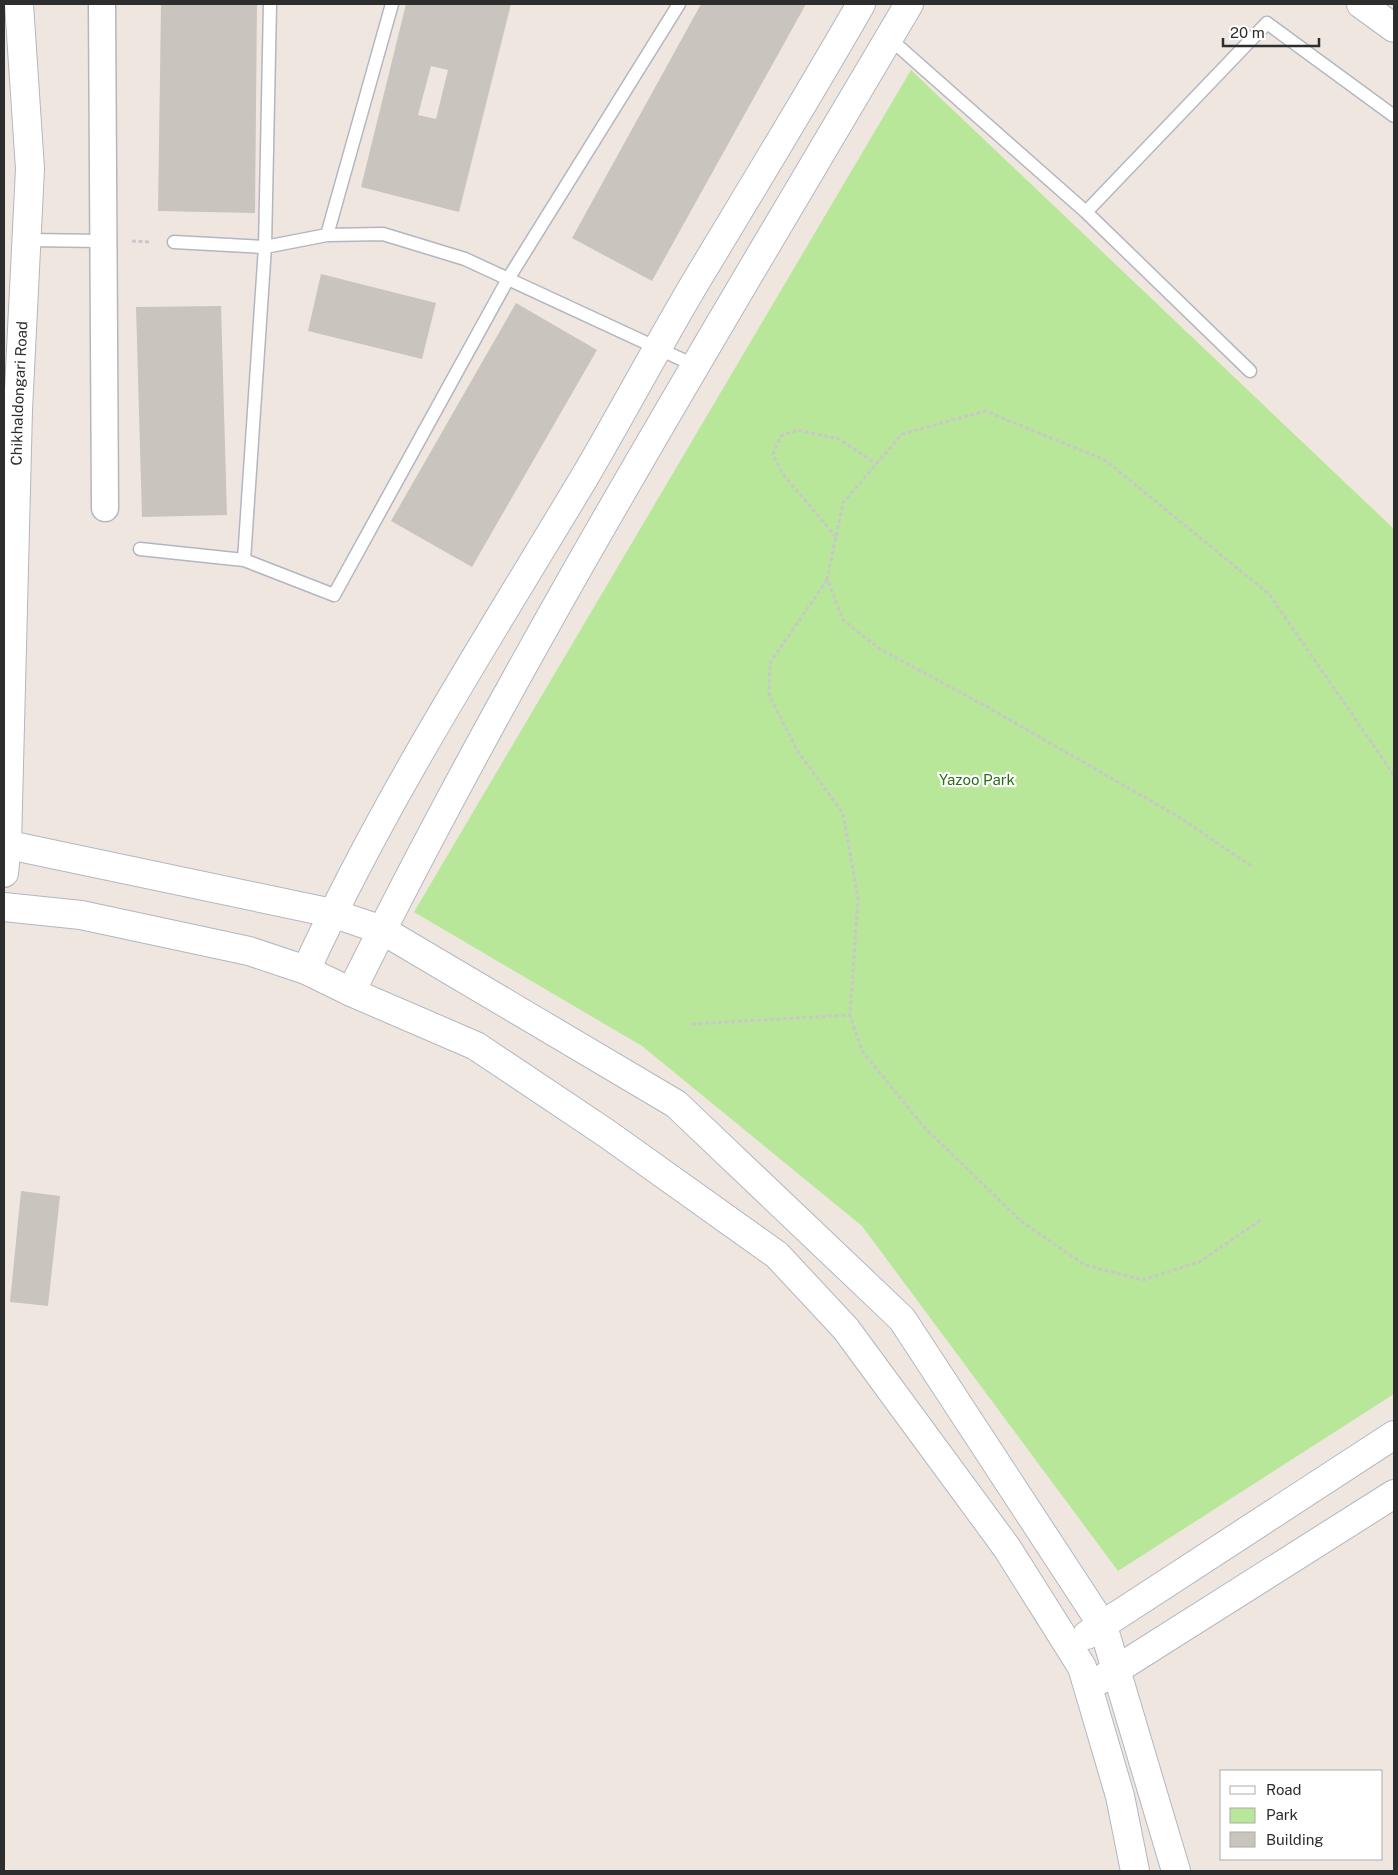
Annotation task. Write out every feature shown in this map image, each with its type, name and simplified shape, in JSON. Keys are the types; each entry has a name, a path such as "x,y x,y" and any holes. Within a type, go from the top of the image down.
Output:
{"street":[{"name":"Chikhaldongari Road","path":"4,873 18,410 30,169 19,4"},
{"path":"102,4 105,508"},
{"path":"306,970 332,913 390,803 799,113 861,4"},
{"path":"351,992 476,750 696,366 909,4"},
{"path":"1361,4 1394,28"},
{"path":"5,844 332,913 382,930 676,1104 902,1319 1102,1626 1176,1871"},
{"path":"4,907 81,915 249,951 306,970 351,992 476,1046 606,1132 777,1255 846,1329 1007,1548 1082,1667 1120,1796 1134,1871"},
{"path":"1068,1645 1102,1626 1394,1435"},
{"path":"1088,1688 1394,1494"}],"lane":[{"path":"244,560 265,247 270,4"},
{"path":"327,235 392,4"},
{"path":"140,549 244,560 334,594 508,279 679,4"},
{"path":"1086,212 1267,23 1394,116"},
{"path":"889,38 1086,212 1250,371"},
{"path":"174,242 265,247 327,235 383,234 465,259 696,366"},
{"path":"27,240 104,242"}],"path":[{"path":"104,242 174,242"},
{"path":"1262,1219 1201,1261 1143,1280 1085,1265 1022,1222 924,1128 862,1051 850,1015 858,899 843,813 798,752 769,695 770,663 827,579 843,503 876,464 902,434 985,411 1105,460 1269,594 1394,775"},
{"path":"836,538 782,473 774,454 781,436 798,430 839,439 876,464"},
{"path":"827,579 844,620 880,649 991,709 1179,817 1251,866"},
{"path":"692,1024 850,1015"}],"green space":[{"name":"Yazoo Park","path":"911,70 1394,529 1394,1394 1118,1571 862,1226 642,1046 414,912"}],"building":[{"path":"161,4 257,4 255,213 158,211"},
{"path":"406,4 511,4 459,212 361,187","holes":["431,66 448,70 436,119 418,115"]},
{"path":"701,4 806,4 652,281 572,238"},
{"path":"321,274 436,303 422,359 308,331"},
{"path":"516,303 597,350 472,567 391,521"},
{"path":"221,306 227,515 142,517 136,307"},
{"path":"21,1191 60,1196 48,1306 10,1302"}]}
